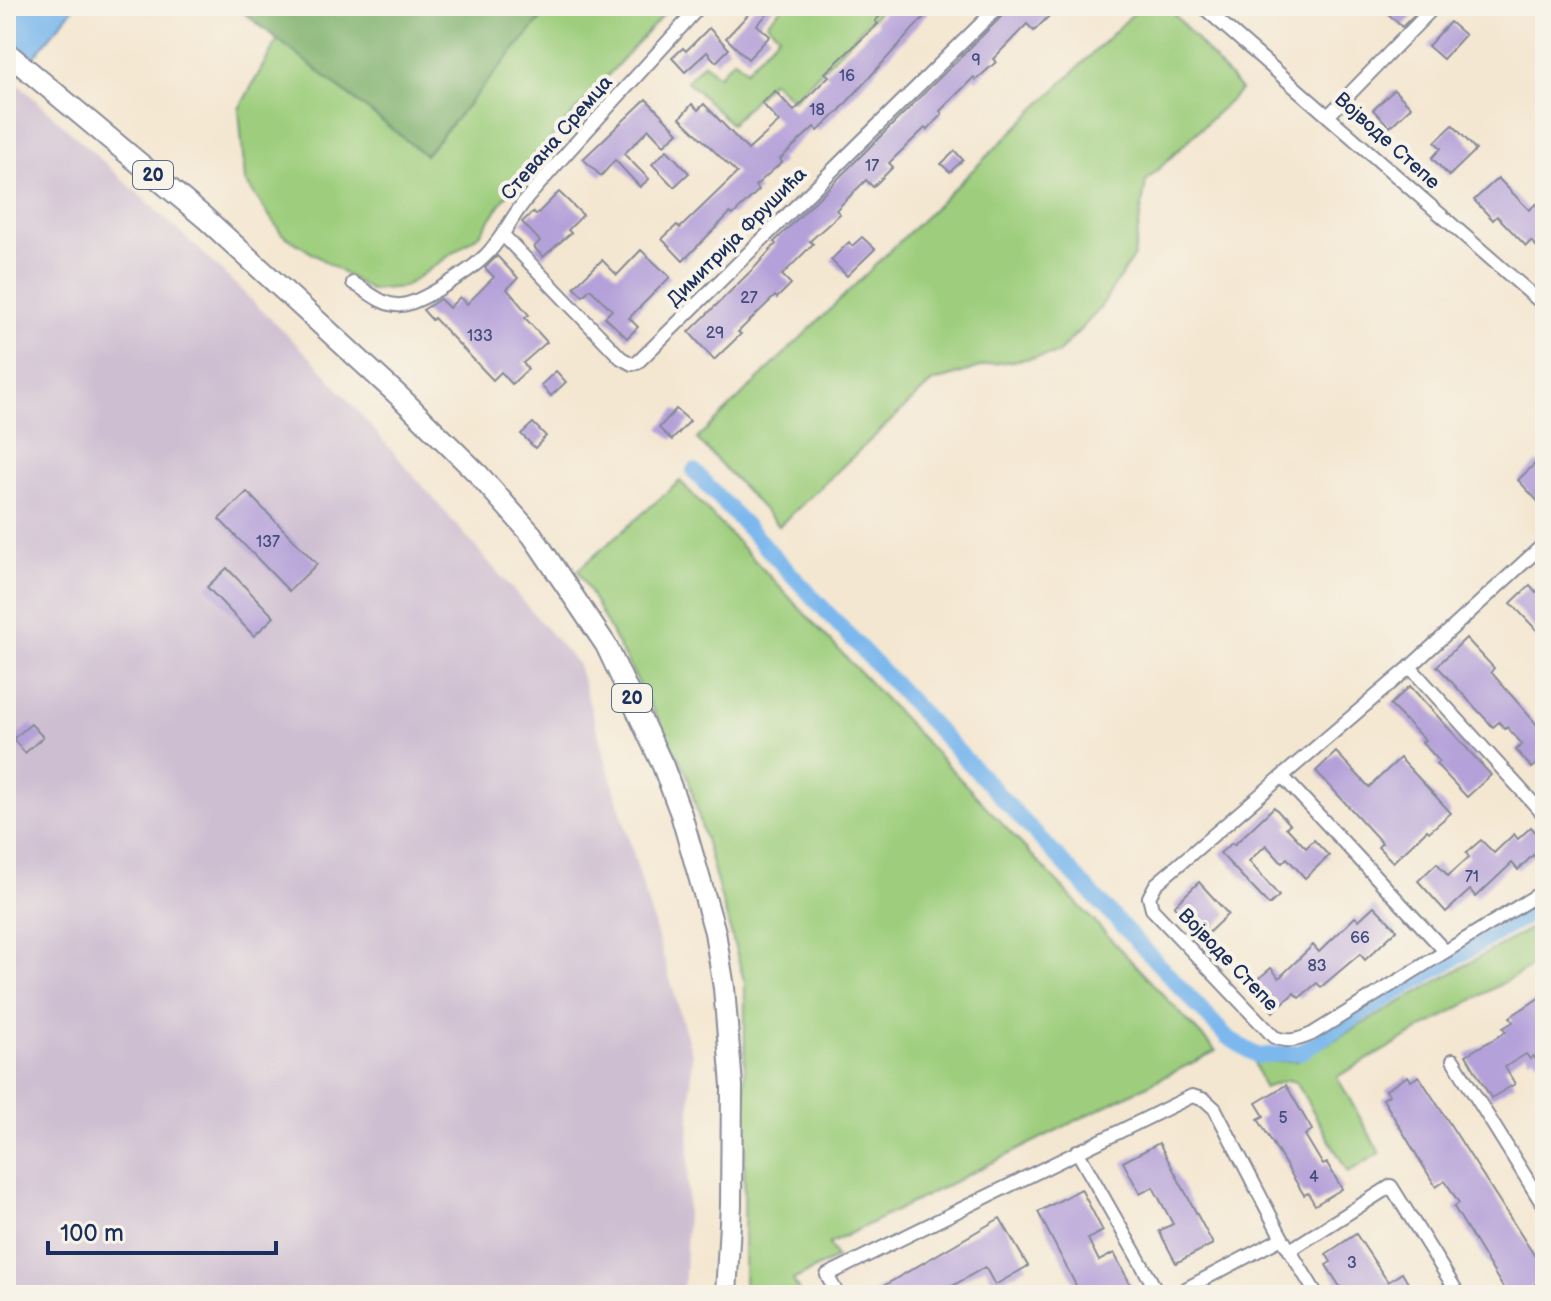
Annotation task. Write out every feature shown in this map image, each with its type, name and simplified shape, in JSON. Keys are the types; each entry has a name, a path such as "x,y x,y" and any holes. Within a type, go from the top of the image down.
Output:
{"main road":[{"name":"20","path":"6,52 205,218 478,474 532,535 606,645 663,766 695,858 715,932 724,988 732,1086 731,1205 726,1295"}],"street":[{"name":"Стевана Сремца","path":"353,283 381,301 393,305 409,304 445,285 485,257 528,197 700,6"},
{"name":"Димитрија Фрушића","path":"503,235 621,358 632,364 637,363 999,6"},
{"name":"Војводе Степе","path":"1202,6 1545,306"},
{"path":"1329,115 1428,8"},
{"name":"Војводе Степе","path":"1544,547 1284,778 1156,884 1149,897 1152,909 1274,1037 1285,1041 1312,1034 1545,890"},
{"path":"1410,667 1545,816"},
{"path":"1284,778 1444,950"},
{"path":"1453,1060 1545,1208"},
{"path":"838,1295 827,1275 1192,1096 1211,1104 1282,1238 1317,1295"},
{"path":"1077,1151 1159,1295"},
{"path":"1290,1250 1391,1186 1459,1295"},
{"path":"1174,1295 1282,1238"}],"shaded area":[{"path":"15,81 203,253 316,363 578,665 692,1054 682,1293 6,1295 6,91"}],"green space":[{"path":"235,6 552,6 425,155"},
{"path":"552,6 671,6 533,158 479,235 404,287 370,290 282,234 245,181 239,109 278,39 425,154"},
{"path":"783,6 884,6 793,100 772,81 731,124 687,81 704,63 718,76 734,59 746,70 779,35 767,23"},
{"path":"1141,6 1167,6 1241,90 1146,181 1134,256 1098,311 1057,354 986,365 931,383 779,526 697,439"},
{"path":"680,481 1216,1051 829,1244 836,1258 793,1280 801,1295 744,1295 745,984 687,774 578,570"},
{"path":"1545,920 1545,959 1337,1077 1380,1153 1348,1172 1296,1082 1287,1080 1264,1088 1254,1062 1297,1061"}],"water":[{"path":"6,6 75,6 6,91"}],"building":[{"path":"756,6 775,6 757,25 770,36 748,59 726,38"},
{"path":"890,6 934,6 838,112 818,131 814,127 780,159 782,162 755,186 759,190 733,215 730,213 683,261 662,239 677,225 680,228 737,173 680,118 692,104 698,110 704,104 748,150 779,122 762,103 775,91 794,111 829,76 825,73 878,24 875,21"},
{"path":"1012,6 1059,6 1034,31 1027,24 993,59 996,62 976,80 974,77 940,111 942,114 927,130 925,128 889,163 893,167 873,187 866,180 836,210 840,214 810,241 813,244 782,275 791,284 738,332 741,334 714,360 689,332 756,266 776,244 774,242"},
{"path":"1380,6 1410,6 1417,12 1402,27"},
{"path":"1450,22 1465,35 1443,59 1428,46"},
{"path":"709,28 729,49 716,62 707,52 685,72 672,58 683,48 686,51"},
{"path":"1394,90 1411,107 1390,127 1373,110"},
{"path":"646,99 678,132 664,145 649,129 624,154 649,179 640,187 615,160 601,176 583,159"},
{"path":"1453,125 1476,150 1449,176 1432,158 1441,148 1435,142"},
{"path":"667,150 689,173 674,187 652,164"},
{"path":"955,151 963,160 950,172 941,164"},
{"path":"1498,178 1529,210 1536,204 1545,214 1545,255 1531,241 1526,246 1497,216 1493,220 1474,200"},
{"path":"559,192 583,215 568,230 571,233 543,257 534,247 540,241 522,222 533,212 536,215"},
{"path":"862,237 875,249 847,276 831,260 849,242 852,246"},
{"path":"641,250 670,277 629,318 638,327 627,338 605,317 612,310 590,289 583,296 574,287 602,260 617,275"},
{"path":"497,256 518,278 507,289 529,315 525,318 547,342 523,363 528,369 512,384 501,372 493,380 423,310 440,299 449,308 460,297 467,304 494,277 485,268"},
{"path":"556,371 566,382 551,396 541,385"},
{"path":"676,409 690,421 672,440 659,428"},
{"path":"533,423 546,436 535,448 521,434"},
{"path":"1537,462 1545,470 1545,509 1518,480"},
{"path":"247,492 317,564 289,591 219,519"},
{"path":"227,568 274,617 254,636 207,587"},
{"path":"1545,583 1545,639 1511,603 1530,585 1536,592"},
{"path":"1466,638 1494,668 1491,672 1545,734 1545,771 1538,763 1532,768 1516,750 1522,744 1507,727 1505,729 1499,722 1493,727 1437,666"},
{"path":"1410,686 1491,775 1467,797 1436,764 1439,761 1422,742 1425,740 1390,705"},
{"path":"31,724 43,737 25,753 13,739"},
{"path":"1336,752 1369,787 1400,758 1451,813 1429,832 1427,830 1393,862 1378,847 1382,843 1316,771"},
{"path":"1274,807 1290,824 1286,827 1306,848 1314,840 1329,856 1305,878 1287,858 1282,863 1266,845 1249,861 1279,896 1269,905 1220,853 1232,843 1234,845"},
{"path":"1531,827 1545,843 1545,849 1536,858 1533,855 1518,870 1512,863 1476,897 1470,890 1446,912 1418,881 1437,863 1448,876 1469,857 1466,853 1481,840 1494,853 1514,834 1518,839"},
{"path":"1199,882 1228,914 1207,934 1191,917 1187,920 1174,906"},
{"path":"1374,906 1397,930 1365,960 1360,954 1321,987 1317,983 1299,998 1294,993 1273,1012 1250,986 1271,968 1279,978 1313,945 1319,952 1355,917 1359,920"},
{"path":"1545,994 1545,1056 1537,1061 1534,1056 1530,1059 1526,1054 1505,1067 1515,1084 1491,1098 1466,1055 1506,1032 1503,1028 1513,1022 1510,1017"},
{"path":"1408,1076 1411,1081 1419,1076 1545,1272 1545,1278 1519,1295 1515,1289 1507,1294 1454,1207 1459,1203 1445,1181 1436,1187 1383,1099 1389,1095 1386,1090"},
{"path":"1286,1085 1312,1130 1305,1135 1342,1189 1315,1205 1308,1193 1304,1195 1258,1119 1264,1116 1256,1103"},
{"path":"1159,1143 1213,1244 1176,1263 1159,1231 1173,1224 1153,1187 1140,1194 1123,1162"},
{"path":"1081,1189 1103,1231 1088,1239 1099,1261 1114,1253 1136,1295 1081,1295 1038,1212"},
{"path":"1000,1218 1028,1266 995,1285 985,1267 937,1295 868,1295"},
{"path":"1356,1234 1388,1282 1402,1273 1415,1295 1353,1295 1349,1289 1344,1293 1326,1265 1331,1262 1326,1254"}],"waterway":[{"path":"694,471 1227,1037 1258,1056 1301,1052 1545,905"}]}
